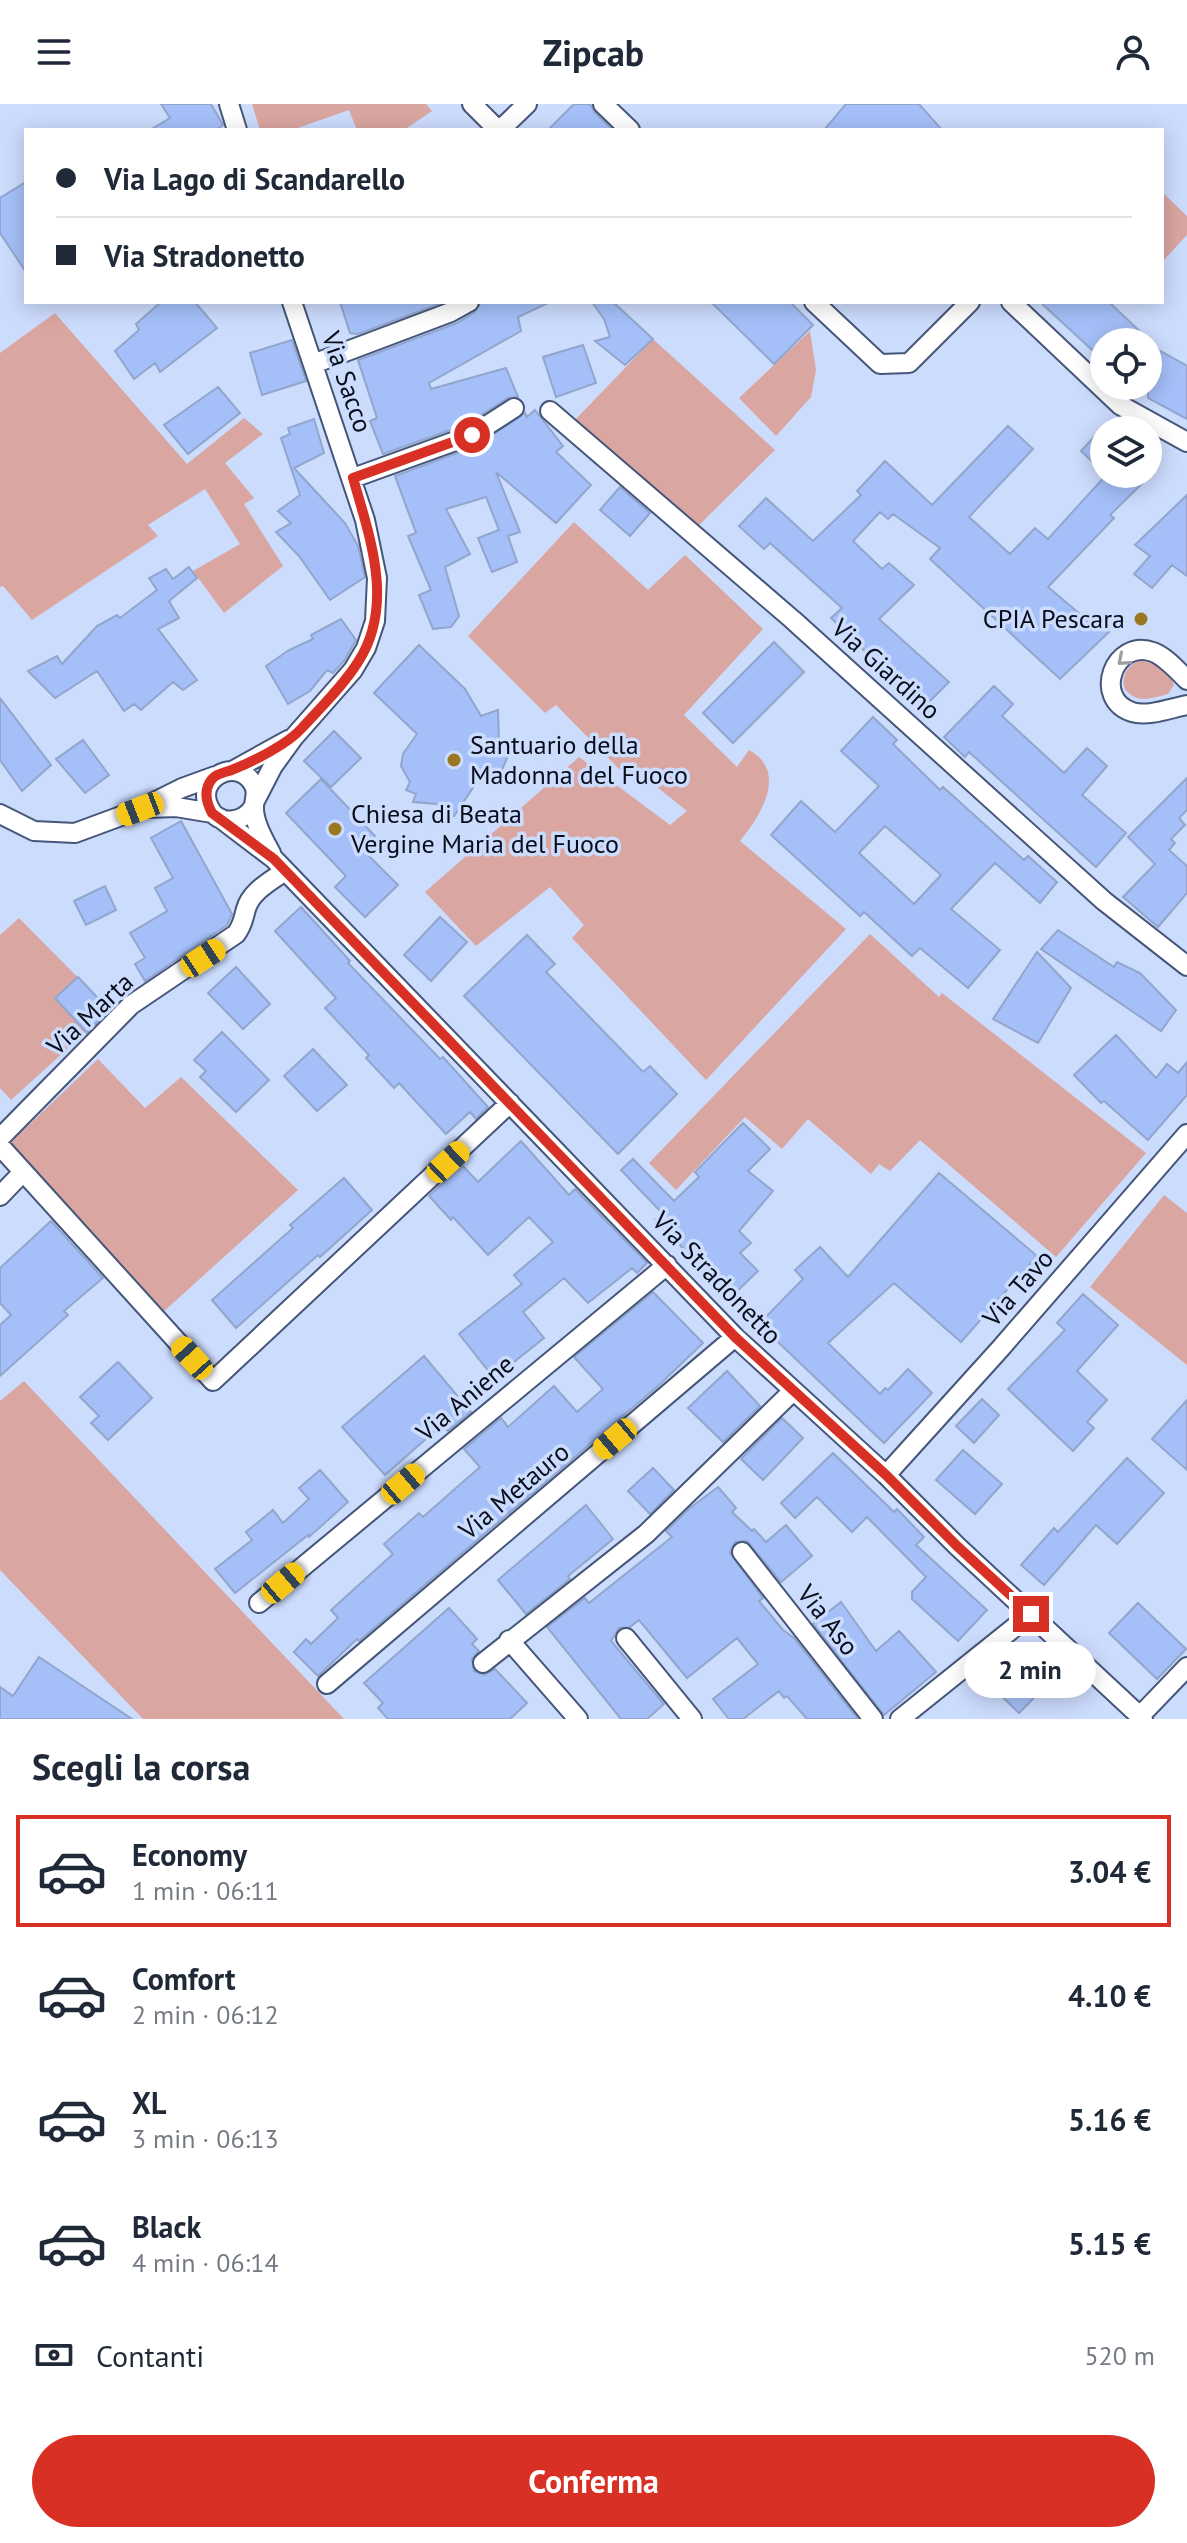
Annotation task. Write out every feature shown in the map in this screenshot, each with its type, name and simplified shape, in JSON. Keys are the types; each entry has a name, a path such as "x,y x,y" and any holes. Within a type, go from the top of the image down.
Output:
{"street":[{"path":"229,104 236,128"},
{"path":"472,104 497,128"},
{"path":"501,128 527,104"},
{"path":"606,105 628,128"},
{"name":"Via Sacco","path":"255,803 273,766 294,737 353,670 366,648 375,621 375,561 353,478 293,304"},
{"path":"313,364 465,304"},
{"path":"816,304 880,364 909,363 968,304"},
{"path":"1013,304 1120,405 1187,442"},
{"path":"353,478 472,435 514,408"},
{"name":"Via Giardino","path":"550,411 793,620 1104,901 1187,966"},
{"path":"1187,680 1158,654 1143,650 1120,658 1110,679 1113,695 1132,712 1187,705"},
{"name":"Via Sacco","path":"224,773 294,737"},
{"path":"224,773 245,775 250,779 255,803 246,817 240,820 216,816 206,793 224,773"},
{"name":"Via Stradonetto","path":"0,814 34,831 75,833 224,773"},
{"name":"Via Stradonetto","path":"255,803 262,834 280,865"},
{"name":"Via Stradonetto","path":"140,809 176,807 216,816 280,865 735,1337 886,1475 957,1546 1141,1718 1187,1667"},
{"name":"Via Marta","path":"0,1138 131,1005 236,934 243,925 246,906 280,865"},
{"path":"0,1146 213,1381 510,1103"},
{"name":"Via Tavo","path":"886,1475 1187,1134"},
{"path":"0,1196 23,1172"},
{"name":"Via Aniene","path":"259,1603 667,1265"},
{"name":"Via Metauro","path":"327,1684 735,1337"},
{"path":"483,1663 646,1534 793,1391"},
{"name":"Via Aso","path":"742,1552 873,1719"},
{"path":"900,1719 1031,1614"},
{"path":"626,1638 692,1719"},
{"path":"509,1640 578,1719"}],"shaded area":[{"path":"252,104 426,104 432,111 407,128 356,128 349,110 298,128 259,128"},
{"path":"1164,194 1187,216 1187,235 1164,260"},
{"path":"55,313 187,464 244,418 263,434 225,463 254,498 244,504 283,566 224,613 193,571 240,544 205,489 148,525 158,536 32,620 3,586 0,587 0,353"},
{"path":"810,331 816,370 811,397 776,436 739,398"},
{"path":"653,339 775,450 694,530 573,422"},
{"path":"574,522 648,590 685,555 763,629 684,715 737,767 749,750 761,759 767,770 767,794 740,841 846,929 706,1080 572,938 584,925 550,887 476,946 425,892 579,757 670,825 687,811 632,767 624,774 556,705 545,713 468,636"},
{"path":"1138,661 1154,664 1169,675 1174,685 1168,694 1143,699 1125,689 1125,673"},
{"path":"19,918 110,1010 11,1100 0,1088 0,935"},
{"path":"870,934 939,997 942,993 1146,1153 1056,1257 920,1140 890,1171 879,1164 871,1174 808,1119 782,1149 745,1117 676,1190 649,1163"},
{"path":"98,1059 145,1108 181,1077 298,1190 162,1313 9,1144"},
{"path":"1164,1195 1187,1213 1187,1365 1090,1287"},
{"path":"24,1381 344,1719 143,1719 0,1570 0,1401"}],"building":[{"path":"161,104 211,104 223,125 219,128 153,128 170,118"},
{"path":"574,104 590,104 611,128 550,128"},
{"path":"846,104 919,104 940,128 826,128"},
{"path":"24,183 24,269 0,233 0,198"},
{"path":"159,304 197,304 217,328 160,372 155,363 134,379 115,351 139,330 136,324"},
{"path":"341,304 439,304 358,334 350,333"},
{"path":"480,304 546,304 518,317 521,331 429,383 431,389 506,368 518,397 508,398 467,424 383,454 370,421 377,418 358,360 457,323 475,312"},
{"path":"593,304 615,304 653,339 625,365 595,341 610,337 604,319"},
{"path":"713,304 792,304 813,325 774,364"},
{"path":"1042,304 1111,304 1136,328 1090,328 1090,348"},
{"path":"292,340 306,381 262,395 250,353"},
{"path":"583,345 596,383 556,397 543,357"},
{"path":"1162,352 1187,366 1187,419 1152,400 1162,400"},
{"path":"218,387 240,413 188,454 164,425"},
{"path":"535,410 563,446 556,452 591,485 556,523 496,472 520,532 508,536 517,562 492,572 478,538 499,530 486,497 446,509 470,554 445,567 459,616 451,627 433,629 419,595 431,590 408,536 416,533 395,476 476,446 525,413 527,417"},
{"path":"314,419 324,453 294,468 345,523 358,546 365,577 330,600 299,556 276,532 291,523 278,511 300,495 281,438 290,434 288,428"},
{"path":"1008,426 1033,449 969,517 1010,554 1035,528 1048,539 1094,488 1138,488 1110,515 1114,518 1048,587 1087,620 1093,615 1109,632 1060,679 930,559 940,548 893,514 888,519 880,512 853,541 882,569 889,563 914,585 879,619 949,682 923,708 831,618 842,608 770,543 764,549 739,526 766,498 813,541 861,495 857,491 885,461 932,505"},
{"path":"1090,441 1090,460 1081,451"},
{"path":"620,487 650,513 630,536 600,510"},
{"path":"1187,495 1187,576 1172,565 1152,588 1134,574 1150,556 1135,545"},
{"path":"189,567 197,578 169,601 179,618 158,629 197,680 183,690 173,682 141,710 134,704 124,711 97,671 55,698 28,671 57,656 62,664 97,626 117,615 120,618 157,590 149,578 166,569 173,579"},
{"path":"341,619 356,640 344,661 333,673 327,670 310,691 288,704 266,666"},
{"path":"774,642 804,672 733,743 703,713"},
{"name":"Santuario della Madonna del Fuoco","path":"419,645 465,689 481,716 498,710 499,742 513,744 499,777 487,767 454,816 437,804 413,802 416,794 406,790 410,782 401,766 403,754 417,734 374,693"},
{"path":"994,686 1013,704 1002,716 1064,773 1087,748 1107,766 1082,795 1126,833 1096,867 969,752 965,757 944,737"},
{"path":"0,698 51,765 22,791 0,760"},
{"path":"873,717 897,740 893,744 940,790 943,787 1024,860 1028,856 1057,882 1040,903 995,863 951,909 1000,950 968,988 920,948 912,956 864,912 860,916 771,835 801,801 835,832 879,786 841,751","holes":["885,826 941,875 914,904 859,853"]},
{"path":"334,731 361,758 331,787 304,761"},
{"path":"83,740 109,775 85,793 56,759"},
{"path":"1187,778 1187,810 1179,818 1185,825 1171,839 1175,843 1169,850 1187,866 1187,893 1158,927 1123,897 1155,864 1128,837"},
{"name":"Chiesa di Beata Vergine Maria del Fuoco","path":"321,779 375,836 362,849 398,885 365,917 335,887 346,876 286,813"},
{"path":"181,821 232,914 227,925 145,981 135,964 145,958 130,933 167,911 155,888 173,878 151,838"},
{"path":"105,886 116,910 86,925 74,901"},
{"path":"301,907 350,961 348,963 440,1059 443,1057 488,1107 476,1119 470,1112 446,1134 399,1083 394,1088 366,1058 369,1055 325,1008 336,998 275,931"},
{"path":"440,917 467,942 431,981 404,955"},
{"path":"1058,930 1114,967 1117,962 1140,973 1176,1010 1161,1031 1041,949"},
{"path":"527,935 555,964 546,972 643,1072 650,1066 677,1094 618,1154 464,996"},
{"path":"1037,952 1071,988 1038,1043 993,1019"},
{"path":"236,967 270,1004 243,1029 208,993"},
{"path":"78,977 109,1010 87,1033 55,998"},
{"path":"222,1032 269,1080 236,1112 200,1077 206,1071 194,1060"},
{"path":"1116,1035 1156,1078 1167,1064 1178,1073 1187,1062 1187,1095 1148,1140 1104,1101 1101,1103 1074,1075"},
{"path":"313,1049 347,1085 317,1111 284,1076"},
{"path":"743,1123 770,1149 748,1171 773,1191 739,1231 751,1243 740,1253 758,1271 731,1297 655,1220 662,1213 621,1170 633,1159 674,1201 699,1177 695,1172"},
{"path":"521,1141 569,1195 575,1189 647,1263 637,1273 632,1268 588,1303 564,1278 523,1312 544,1338 494,1378 459,1334 522,1284 514,1275 553,1242 529,1217 488,1255 429,1196 462,1165 478,1182"},
{"path":"939,1173 1037,1256 961,1342 894,1283 828,1343 880,1394 908,1369 932,1393 884,1443 759,1324 803,1279 795,1270 820,1247 848,1277"},
{"path":"344,1178 372,1210 236,1328 212,1300"},
{"path":"51,1221 103,1278 64,1311 68,1315 0,1376 0,1325 11,1315 0,1303 0,1268"},
{"path":"653,1292 703,1343 659,1385 359,1641 357,1639 318,1676 294,1652 306,1639 311,1644 338,1618 331,1610 393,1554 384,1544 419,1513 423,1517 480,1467 464,1449 501,1418 508,1427 554,1386 577,1412 603,1389 574,1357"},
{"path":"1083,1294 1118,1325 1077,1371 1107,1400 1087,1422 1094,1428 1073,1451 1008,1389 1065,1330 1057,1323"},
{"path":"424,1356 471,1412 448,1431 444,1427 435,1431 385,1475 342,1427"},
{"path":"118,1362 152,1398 108,1440 91,1423 99,1416 80,1397"},
{"path":"727,1371 760,1406 723,1442 688,1408"},
{"path":"982,1399 999,1415 974,1443 956,1426"},
{"path":"1187,1400 1187,1470 1152,1439"},
{"path":"782,1418 803,1438 763,1480 741,1459"},
{"path":"963,1450 1002,1484 975,1514 936,1480"},
{"path":"833,1453 894,1512 897,1509 924,1537 916,1545 987,1610 958,1641 912,1599 912,1592 926,1577 867,1517 852,1532 817,1497 795,1518 781,1503"},
{"path":"1127,1458 1164,1493 1117,1544 1096,1525 1044,1585 1021,1565 1054,1528 1058,1532"},
{"path":"653,1468 674,1490 650,1514 628,1491"},
{"path":"320,1470 348,1502 309,1537 235,1593 215,1569 252,1540 246,1532 273,1510 283,1523 309,1499 299,1488"},
{"path":"718,1487 736,1508 732,1512 766,1542 786,1525 812,1556 781,1582 747,1541 735,1542 730,1553 763,1598 759,1601 783,1630 794,1638 858,1719 807,1719 779,1691 743,1719 729,1719 713,1699 758,1664 737,1638 687,1678 639,1620 630,1627 619,1628 611,1641 664,1704 647,1719 621,1719 547,1627 585,1598 589,1603 672,1537 666,1531"},
{"path":"586,1505 613,1539 526,1614 498,1580"},
{"path":"841,1602 876,1651 899,1631 936,1672 884,1715 813,1624"},
{"path":"1138,1603 1186,1649 1157,1679 1109,1633"},
{"path":"449,1608 477,1639 472,1644 479,1651 472,1659 474,1671 484,1675 495,1669 527,1703 510,1719 388,1719 378,1708 383,1703 364,1683"},
{"path":"1023,1644 1056,1675 1019,1713 987,1682"},
{"path":"39,1657 132,1719 0,1719 0,1687 13,1696"}],"place":[{"name":"CPIA Pescara","path":"1141,619"},
{"name":"Santuario della Madonna del Fuoco","path":"454,760"},
{"name":"Chiesa di Beata Vergine Maria del Fuoco","path":"335,829"}],"route":[{"path":"472,435 353,478 375,561 377,594 372,635 353,670 294,737 232,771 215,776 207,788 207,804 212,813 274,859 735,1337 886,1475 1031,1614"}]}
